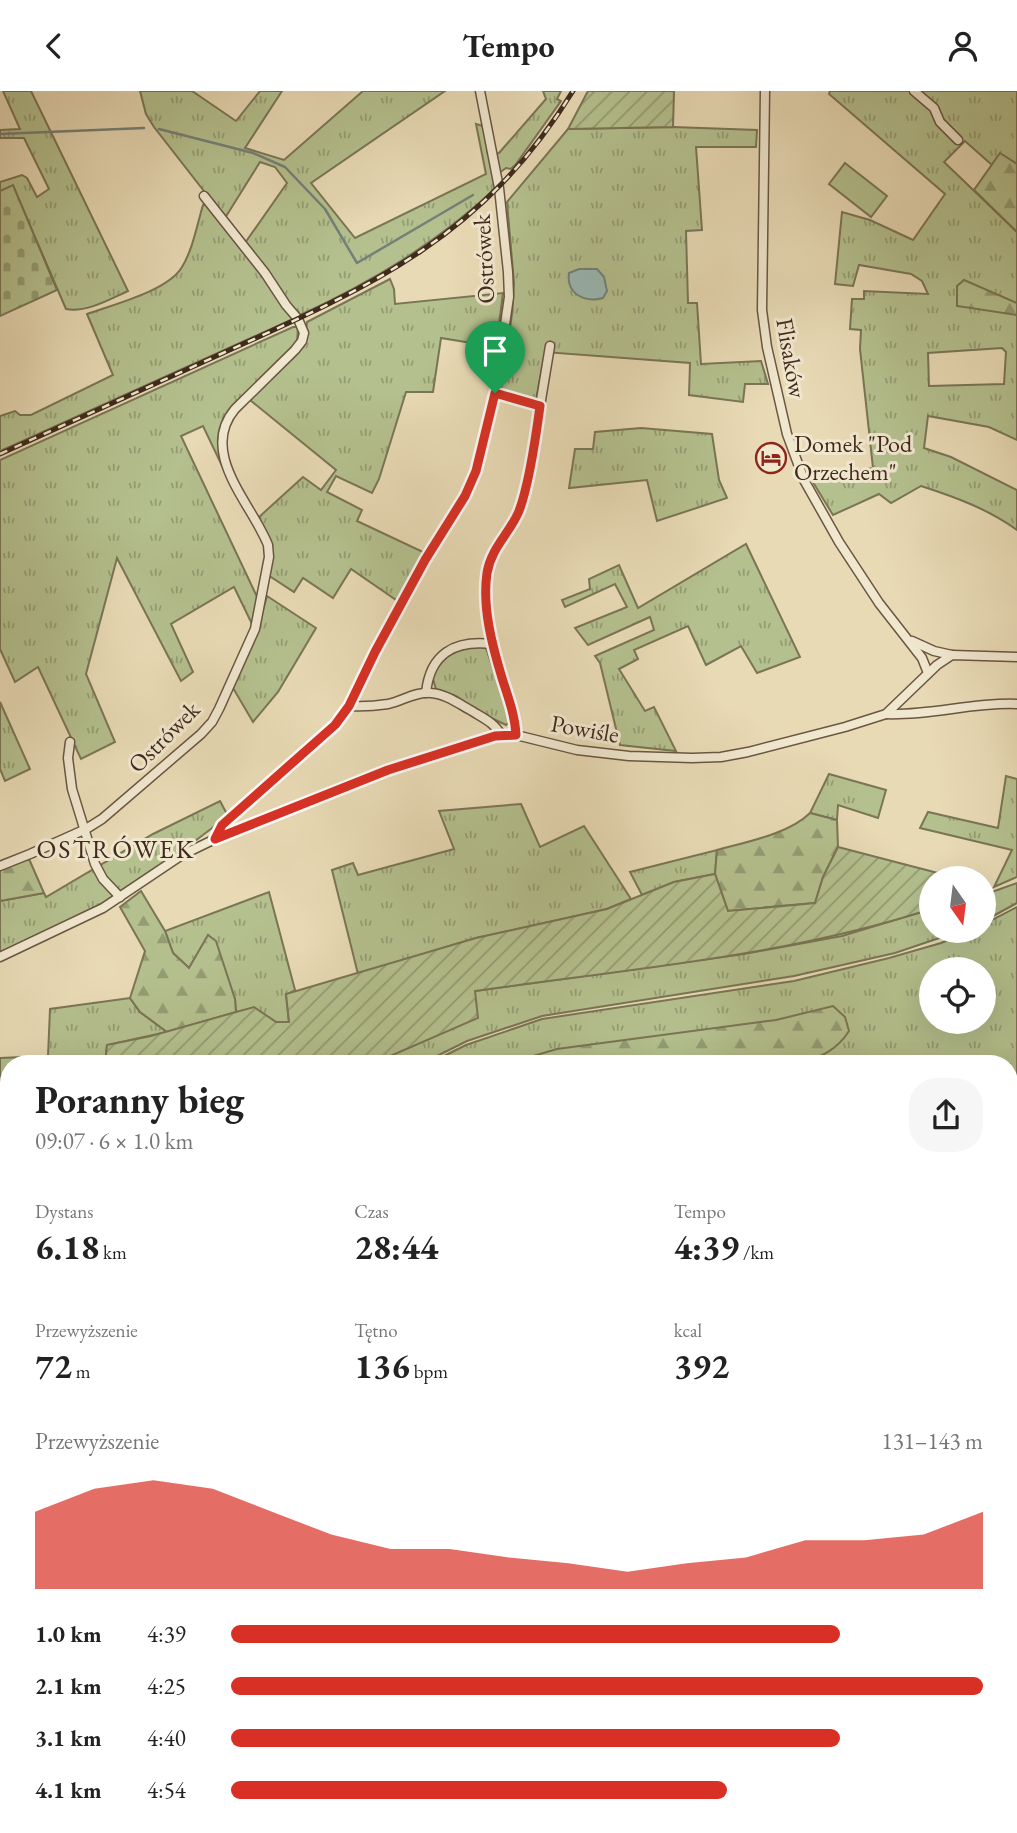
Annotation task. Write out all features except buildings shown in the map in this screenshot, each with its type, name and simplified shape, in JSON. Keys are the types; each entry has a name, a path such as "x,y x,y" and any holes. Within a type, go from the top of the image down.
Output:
{"street":[{"name":"Ostrówek","path":"215,839 222,825 335,725 349,706 375,652 425,560 465,496 476,471 495,393 509,297 509,272 499,188 480,91"},
{"name":"Flisaków","path":"765,91 762,310 767,347 794,458 814,500 879,603 922,658 928,673"},
{"path":"914,91 934,108 940,123 958,140"},
{"name":"Ostrówek","path":"0,866 86,829 133,795 212,722 255,629 269,557 268,545 256,519 234,484 224,457 224,428 235,409 295,350 304,333 298,319 265,272 204,196"},
{"path":"516,735 515,722 492,644 486,588 487,571 491,558 519,510 550,346"},
{"path":"495,393 540,406"},
{"name":"Flisaków","path":"909,639 934,651 952,655"},
{"path":"426,693 430,672 444,653 454,646 492,644"},
{"path":"952,655 1017,657"},
{"name":"Powiśle","path":"0,957 81,920 182,855 215,839 388,770 501,735 516,735 590,751 692,758 748,752 886,714 928,673 952,655"},
{"path":"349,706 389,703 426,693 442,695 496,726 501,735"},
{"path":"886,714 903,715 974,705 1017,704"},
{"path":"70,742 68,758 71,782 98,870 120,897"}],"green space":[{"path":"3,91 31,91 128,291 90,307 66,309 13,186 0,191 0,182 22,175 27,178 37,197 49,189 24,138 0,138 0,130 20,129"},
{"path":"140,91 192,91 236,121 260,91 282,91 245,148 284,160 363,91 445,91 311,183 355,238 486,174 476,124 483,126 497,187 451,226 403,260 298,316 245,243 287,183 275,167 260,162 225,218 154,127 146,114"},
{"path":"543,91 561,91 557,99 561,101 516,164 499,173 495,154 499,153 546,99"},
{"path":"588,91 674,91 673,127 568,129"},
{"path":"830,91 1017,91 1017,164 1000,154 992,165 965,141 944,162 1017,232 1017,440 989,427 928,416 924,448 951,457 1017,490 1017,530 971,504 921,486 891,503 879,494 833,515 811,479 873,468 860,349 861,330 850,329 852,299 864,299 864,291 928,294 922,281 911,274 859,265 853,286 835,284 842,212 870,220 913,240 945,194 829,94","holes":["1002,348 1006,352 1004,384 929,386 928,353"]},
{"path":"673,127 757,130 756,147 696,147 702,230 686,231 688,303 697,303 701,364 761,361 768,384 745,384 743,402 689,395 690,363 545,352 536,400 501,390 514,283 507,202 568,129"},
{"path":"1000,153 1017,164 1017,232 974,190"},
{"path":"845,163 887,196 871,217 829,184"},
{"path":"13,185 57,290 0,316 0,191"},
{"path":"207,204 236,237 293,319 0,451 0,416 15,411 20,415 31,415 113,375 87,314 139,296 175,276 186,260 203,205"},
{"path":"390,279 395,304 503,293 496,347 441,338 433,392 406,392 379,479 372,493 336,476 327,492 362,510 357,521 423,552 399,602 351,569 333,598 303,578 294,592 268,575 273,555 258,518 303,477 321,490 336,470 250,400 304,346 307,322"},
{"path":"964,280 1017,303 1017,315 957,306 957,286"},
{"path":"298,327 297,344 226,418 220,440 225,472 203,426 181,436 259,601 253,626 234,587 171,624 193,672 181,681 117,558 86,674 115,742 81,759 38,667 15,682 0,649 0,460"},
{"path":"641,428 712,434 719,480 727,498 657,521 647,480 569,488 575,449 593,449 595,432"},
{"path":"746,544 800,657 757,673 741,646 706,665 688,626 634,650 638,659 619,669 645,711 654,707 676,751 620,745 600,663 595,656 654,630 650,617 588,645 575,628 627,607 615,584 565,607 562,600 590,589 589,579 619,565 638,608"},
{"path":"267,596 316,628 278,692 253,722 233,688 259,624"},
{"path":"476,646 486,648 511,721 506,725 481,713 456,696 436,689 432,676 441,663 455,652"},
{"path":"0,702 30,769 5,781 0,769"},
{"path":"829,774 886,790 878,818 838,805 837,820 810,813"},
{"path":"1006,776 1017,779 1017,877 996,886 1012,850 920,828 928,812 998,828"},
{"path":"220,801 228,816 191,844 98,906 0,952 0,901 44,893 46,897 153,834"},
{"path":"521,804 540,847 584,826 631,899 607,909 476,938 358,974 332,870 353,863 358,875 454,849 439,811"},
{"path":"810,813 837,820 838,847 823,877 815,903 728,911 715,874 717,850 779,832"},
{"path":"838,847 919,868 919,912 819,939 762,950 475,991 478,1018 393,1055 106,1055 107,1045 151,1036 254,1007 276,1022 289,1022 286,994 476,938 607,909 674,882 715,874 728,911 815,903 823,877"},
{"path":"717,850 715,874 674,882 642,895 630,872"},
{"path":"29,859 44,893 0,901 0,868"},
{"path":"1017,883 1017,903 996,914 996,890"},
{"path":"141,891 165,931 173,953 189,968 208,935 216,941 235,999 236,1012 167,1032 140,1012 130,998 145,951 120,907"},
{"path":"269,892 295,990 286,995 289,1022 276,1022 254,1008 236,1012 235,999 208,936 189,968 173,953 165,931"},
{"path":"1017,907 1017,1055 446,1055 466,1045 542,1019 794,981 941,943 996,943 996,918"},
{"path":"919,913 919,943 925,943 895,953 794,976 542,1016 467,1041 439,1055 385,1055 475,991 744,954 842,936"},
{"path":"130,998 140,1012 167,1032 107,1045 106,1055 48,1055 50,1009"},
{"path":"833,1006 845,1017 849,1031 839,1043 822,1055 537,1055 557,1049 776,1020"}],"water":[{"path":"579,269 597,269 604,277 607,291 603,298 584,298 574,291 569,273"}],"waterway":[{"path":"0,134 144,128"},
{"path":"159,129 253,153 285,167 325,209 357,263 473,195"}],"railway":[{"path":"0,454 328,304 420,252 462,220 501,184 538,141 573,91"}],"place":[{"name":"Domek \"Pod Orzechem\"","path":"771,458"}],"district":[{"name":"OSTRÓWEK","path":"116,849"}],"route":[{"path":"495,393 540,406 523,498 514,522 498,544 487,571 486,588 493,650 515,722 516,735 495,736 388,770 215,839 222,825 335,725 349,706 425,560 465,496 476,471 495,393"}]}
